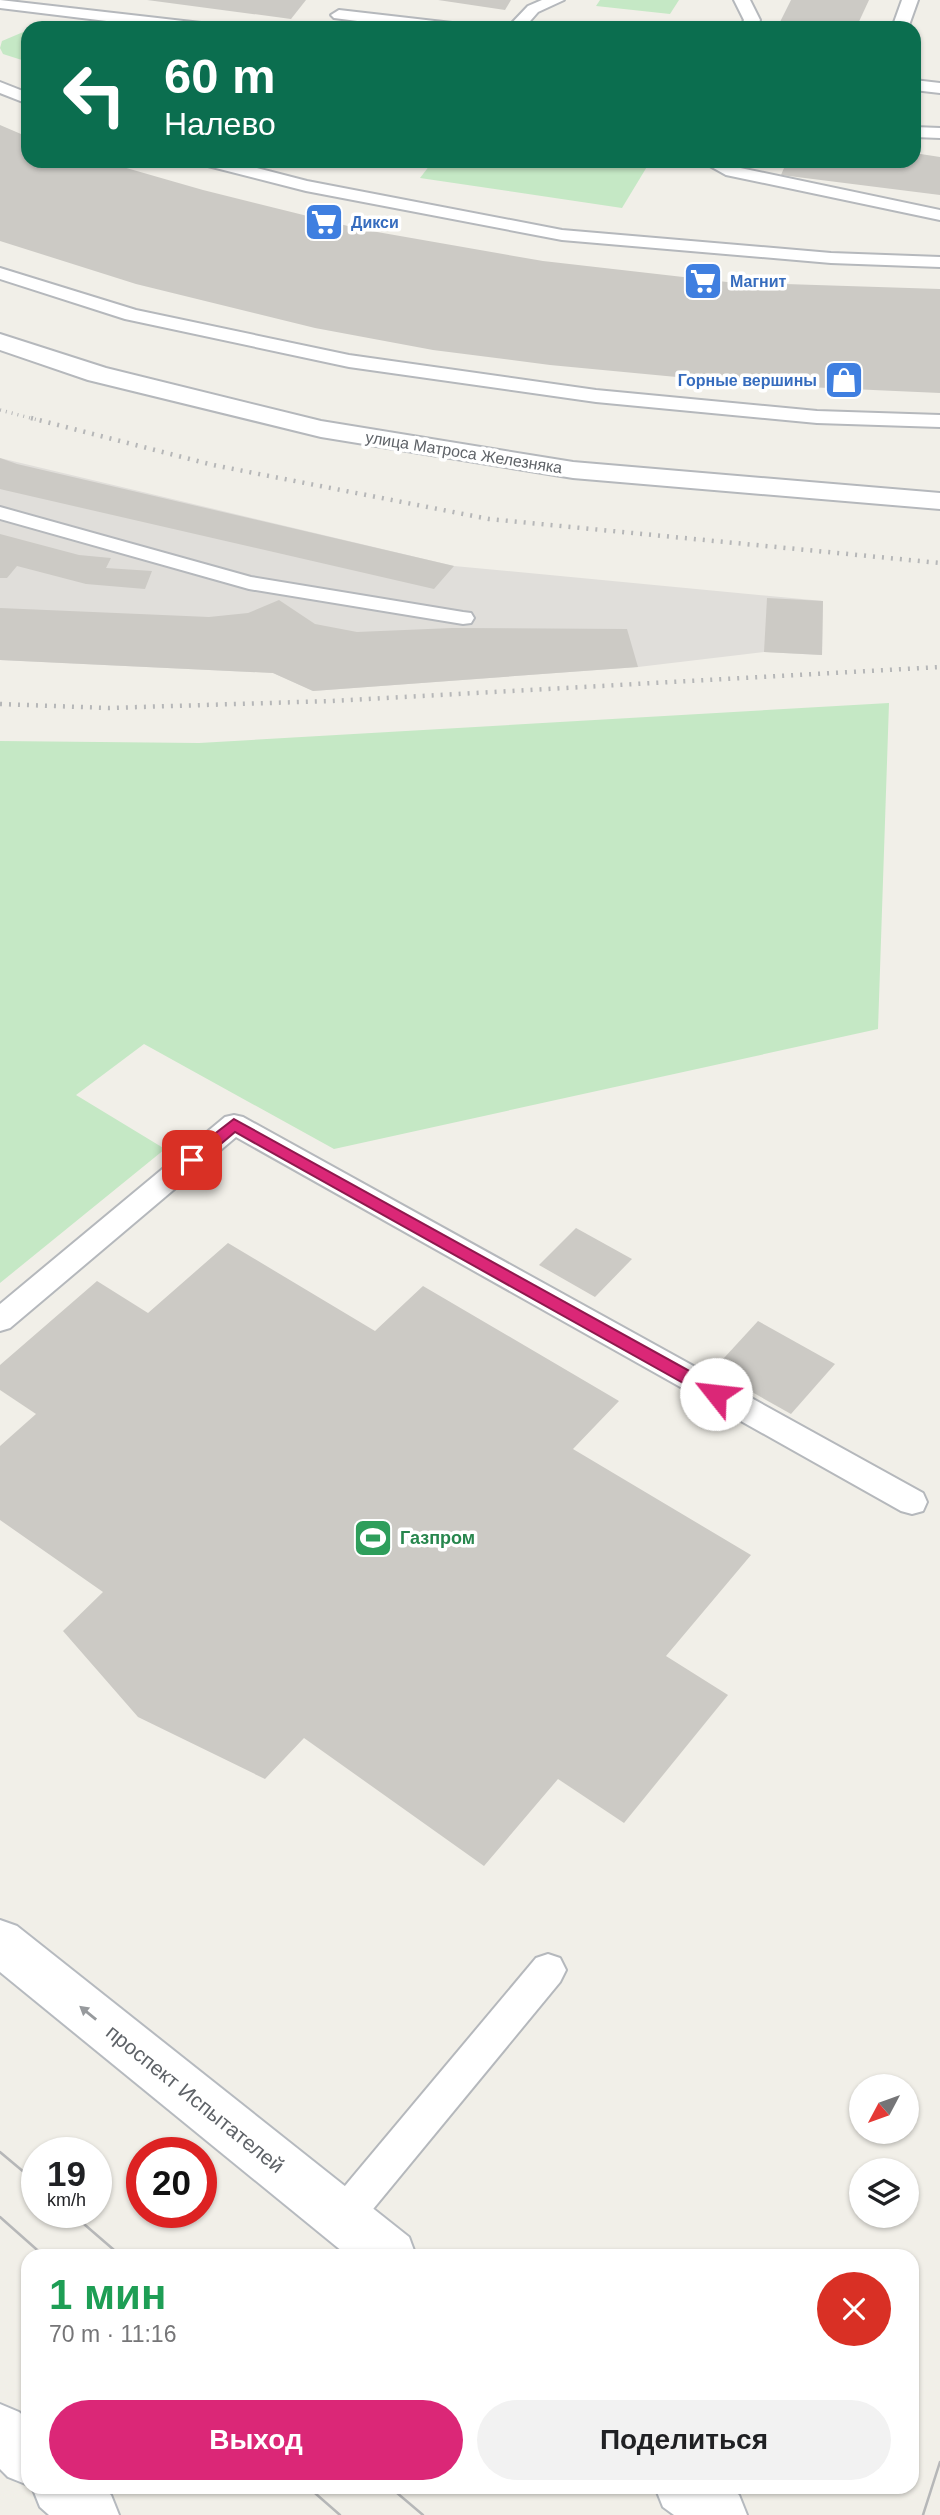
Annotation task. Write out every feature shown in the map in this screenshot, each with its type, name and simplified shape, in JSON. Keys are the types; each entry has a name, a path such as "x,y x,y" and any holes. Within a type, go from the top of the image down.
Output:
{"street":[{"name":"улица Матроса Железняка","path":"0,342 97,374 321,429 573,470 940,501"},
{"name":"проспект Испытателей","path":"0,1942 381,2249"},
{"path":"0,2431 21,2450"},
{"path":"68,2494 91,2515"},
{"path":"692,2494 719,2515"}],"lane":[{"path":"334,21 349,0"},
{"path":"521,21 533,9 556,0"},
{"path":"741,0 752,21"},
{"path":"902,21 910,0"},
{"path":"0,3 145,21"},
{"path":"339,15 391,21"},
{"path":"921,86 940,88"},
{"path":"0,87 21,96"},
{"path":"921,132 940,133"},
{"path":"237,168 306,186 562,235 831,258 940,261"},
{"path":"722,168 940,215"},
{"path":"0,272 132,315 349,361 596,396 817,417 940,421"},
{"path":"0,513 248,583 463,618"},
{"path":"0,1320 234,1124 912,1502"},
{"path":"342,2218 548,1970"}],"shaded area":[{"path":"0,458 454,566 823,601 822,655 764,652 638,667 313,691 273,673 0,660"}],"green space":[{"path":"600,0 679,0 670,14 596,6"},
{"path":"21,33 21,60 3,54 0,48 2,41"},
{"path":"428,168 646,168 622,208 420,178"},
{"path":"889,703 878,1029 334,1149 144,1044 76,1095 165,1149 0,1283 0,741 199,743"}],"building":[{"path":"147,0 306,0 291,19"},
{"path":"438,0 511,0 505,10"},
{"path":"791,0 869,0 859,21 780,21"},
{"path":"0,125 21,134 21,168 126,168 360,229 543,261 727,282 940,289 940,393 761,385 550,365 433,350 315,328 136,284 0,241"},
{"path":"921,154 940,157 940,195 781,175 784,168 921,168"},
{"path":"0,458 454,566 434,589 4,490 0,489"},
{"path":"0,534 79,555 111,558 106,568 152,571 145,589 86,584 17,566 7,578 0,578"},
{"path":"767,598 823,601 822,655 764,652"},
{"path":"279,600 315,624 357,632 452,628 627,629 638,667 313,691 273,673 0,660 0,608 209,617 248,613"},
{"path":"576,1228 632,1259 595,1297 539,1265"},
{"name":"Газпром","path":"228,1243 375,1331 423,1286 619,1401 573,1449 751,1555 666,1656 728,1695 624,1823 558,1779 484,1866 304,1738 265,1779 138,1717 63,1631 103,1592 0,1520 0,1446 36,1414 0,1390 0,1365 97,1281 148,1313"},
{"path":"758,1321 835,1364 791,1414 713,1370"}],"tram line":[{"path":"0,2152 21,2170"},
{"path":"0,2217 36,2249"},
{"path":"89,2228 113,2249"},
{"path":"923,2515 940,2462"},
{"path":"316,2494 340,2515"},
{"path":"398,2494 423,2515"}],"railway":[{"path":"0,410 38,420"},
{"path":"31,418 213,465 489,519 940,563"},
{"path":"0,704 109,708 332,701 940,667"}],"place":[{"name":"Дикси","path":"324,222"},
{"name":"Магнит","path":"703,281"},
{"name":"Горные вершины","path":"844,380"},
{"name":"Газпром","path":"373,1538"}],"route":[{"path":"192,1160 234,1124 716,1394"}]}
